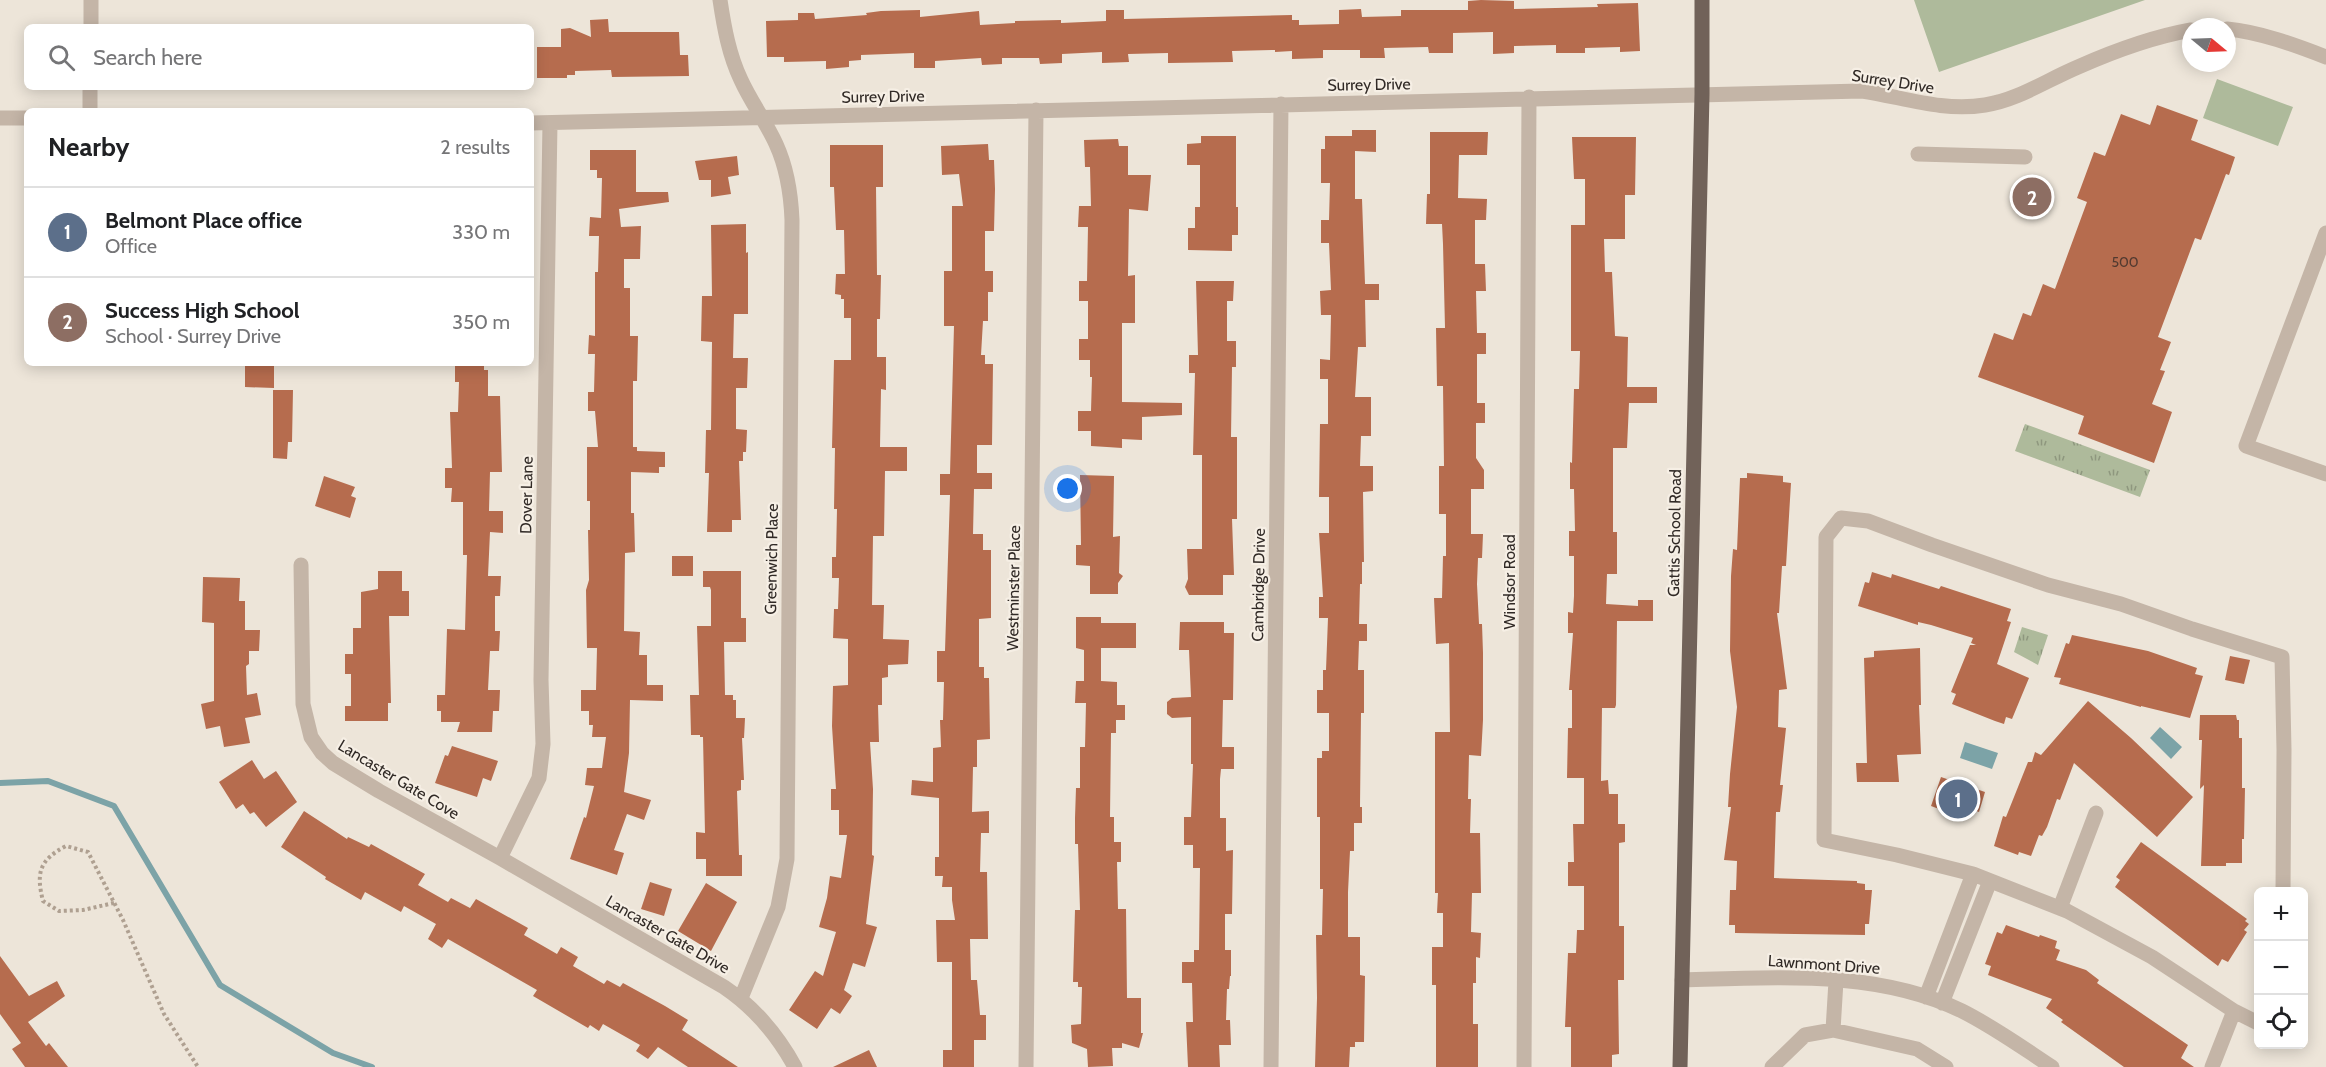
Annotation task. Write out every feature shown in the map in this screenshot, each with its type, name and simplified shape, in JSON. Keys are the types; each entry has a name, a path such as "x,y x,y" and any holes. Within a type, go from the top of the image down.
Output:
{"main road":[{"name":"Gattis School Road","path":"1680,1067 1702,93 1702,0"}],"street":[{"path":"91,0 91,24"},
{"name":"Greenwich Place","path":"720,0 724,27 740,79 782,158 792,220 787,859 778,907 741,998"},
{"path":"2236,31 2258,35 2326,57"},
{"name":"Surrey Drive","path":"534,123 1529,97 1862,91 1899,96 1922,105 1984,106 2013,99 2077,67 2159,36 2182,32"},
{"path":"90,90 90,108"},
{"name":"Windsor Road","path":"1524,1067 1529,97"},
{"name":"Cambridge Drive","path":"1271,1067 1281,104"},
{"name":"Westminster Place","path":"1026,1067 1036,110"},
{"path":"0,118 24,118"},
{"name":"Dover Lane","path":"500,858 535,788 541,766 543,744 550,123"},
{"path":"1918,154 2025,157"},
{"path":"2326,232 2246,446 2326,474"},
{"path":"2254,1021 2234,1011 2152,957 2060,908 1974,874 1824,840 1826,537 1841,518 1868,521 2048,585 2121,604 2282,657 2283,887"},
{"name":"Lancaster Gate Cove","path":"301,565 303,705 311,737 322,753 333,763 500,858"},
{"path":"2060,908 2096,813"},
{"name":"Lancaster Gate Drive","path":"500,858 741,998 765,1023 795,1067"},
{"path":"1926,997 1974,874"},
{"path":"1942,1003 1990,881"},
{"name":"Lawnmont Drive","path":"1682,980 1774,978 1867,982 1942,1003 1990,1026 2052,1067"},
{"path":"1833,1030 1836,981"},
{"path":"2212,1067 2234,1011"},
{"path":"1772,1067 1804,1035 1833,1030 1917,1049 1946,1067"}],"path":[{"path":"114,903 83,910 59,911 43,901 39,885 40,867 53,853 66,846 88,852 114,903 164,1014 198,1067"}],"green space":[{"path":"1914,0 2145,0 1939,72"},
{"path":"2217,79 2293,107 2278,146 2203,118"},
{"path":"2025,424 2150,470 2140,497 2015,451"},
{"path":"2022,627 2048,635 2038,665 2014,652"}],"water":[{"path":"2160,727 2182,747 2171,759 2150,738"},
{"path":"1965,742 1998,753 1992,769 1960,758"}],"building":[{"path":"1468,1 1514,1 1514,9 1598,7 1597,4 1638,3 1640,51 1620,52 1620,47 1585,48 1585,53 1556,53 1556,45 1514,46 1514,53 1493,54 1493,32 1453,33 1453,53 1429,53 1428,47 1384,48 1385,58 1360,58 1360,50 1323,50 1323,58 1292,59 1292,51 1275,52 1275,50 1232,51 1233,62 1168,63 1168,53 1128,54 1129,62 1102,63 1102,52 1062,54 1062,63 1040,64 1039,58 1002,58 1002,64 982,65 981,58 935,61 935,68 914,68 914,53 861,55 861,60 849,61 849,67 826,69 826,61 784,62 784,57 767,57 766,21 798,20 798,13 814,13 815,19 867,15 866,13 881,11 920,10 920,17 979,11 980,25 1015,23 1015,21 1061,20 1061,23 1106,21 1106,10 1124,10 1124,19 1292,15 1292,20 1299,20 1299,25 1339,24 1339,10 1361,9 1362,17 1401,16 1401,10 1468,10"},
{"path":"608,19 609,32 679,32 680,55 688,55 689,76 612,77 611,70 575,71 575,75 567,75 567,78 537,78 537,47 561,47 561,29 570,28 591,37 590,20"},
{"path":"2157,105 2198,120 2191,140 2235,157 2229,175 2226,174 2201,240 2195,238 2158,337 2171,342 2160,370 2165,371 2152,404 2172,412 2154,463 2078,434 2084,416 1978,377 1994,333 2013,340 2023,313 2031,316 2043,284 2055,289 2087,202 2077,198 2094,152 2105,156 2121,114 2150,125"},
{"path":"1352,130 1376,130 1376,152 1355,151 1355,199 1362,199 1365,284 1379,284 1379,300 1365,300 1366,347 1358,347 1355,397 1371,397 1371,436 1361,436 1360,466 1373,466 1373,491 1363,492 1364,562 1362,562 1362,584 1360,584 1359,624 1367,624 1367,641 1359,641 1358,670 1364,670 1364,713 1361,713 1360,807 1362,807 1362,823 1354,823 1354,851 1350,851 1348,892 1348,937 1360,937 1360,975 1365,976 1364,1042 1355,1042 1355,1047 1350,1047 1349,1067 1315,1067 1316,935 1322,935 1323,889 1320,889 1317,758 1322,758 1322,751 1329,751 1329,713 1317,713 1317,690 1323,690 1323,670 1326,670 1328,618 1319,618 1319,597 1323,597 1319,533 1329,533 1329,497 1319,497 1320,424 1328,424 1328,379 1320,379 1320,359 1330,360 1331,315 1321,315 1320,291 1331,290 1329,243 1321,243 1321,220 1329,220 1330,183 1321,183 1321,149 1325,149 1325,136 1352,136"},
{"path":"1430,132 1488,132 1487,155 1459,155 1458,198 1487,199 1486,220 1475,220 1475,264 1485,264 1486,291 1476,291 1477,333 1486,333 1486,354 1477,354 1477,403 1485,403 1485,423 1476,423 1476,458 1484,470 1484,489 1471,489 1471,534 1483,534 1482,558 1478,558 1477,584 1483,653 1481,756 1469,755 1468,799 1471,799 1470,833 1480,833 1481,893 1472,893 1471,932 1481,933 1480,958 1476,957 1476,983 1473,983 1473,1024 1478,1024 1478,1067 1436,1067 1436,985 1432,985 1432,947 1443,947 1443,913 1437,913 1438,893 1435,893 1435,732 1450,732 1449,643 1436,644 1434,598 1442,598 1443,556 1446,556 1446,514 1439,514 1439,466 1444,466 1443,386 1437,386 1436,328 1445,328 1442,224 1426,224 1427,194 1430,194"},
{"path":"1201,136 1236,136 1238,235 1232,235 1232,251 1188,250 1188,228 1195,228 1195,207 1200,207 1200,165 1187,165 1187,144 1201,143"},
{"path":"1572,137 1636,137 1635,195 1625,195 1625,239 1604,239 1605,272 1612,272 1615,336 1628,337 1627,387 1657,387 1657,403 1629,403 1627,448 1613,448 1613,532 1617,532 1617,574 1607,574 1606,604 1638,606 1638,600 1653,600 1653,621 1617,621 1616,705 1615,708 1602,708 1601,781 1608,780 1609,794 1618,794 1618,824 1625,824 1625,842 1619,843 1619,926 1624,926 1624,980 1618,980 1619,1054 1612,1055 1612,1067 1571,1067 1571,1027 1565,1027 1568,953 1576,953 1577,930 1584,930 1584,886 1568,886 1568,862 1574,862 1573,824 1584,824 1584,778 1567,778 1568,728 1572,728 1572,690 1569,690 1573,633 1568,633 1568,612 1573,613 1574,596 1574,556 1569,556 1569,531 1575,531 1574,489 1570,489 1570,462 1572,463 1574,389 1579,389 1580,351 1571,351 1571,225 1585,225 1585,179 1574,179"},
{"path":"1118,139 1119,146 1128,146 1128,175 1151,175 1148,211 1129,209 1128,276 1135,275 1135,323 1122,323 1122,402 1182,403 1182,415 1142,417 1142,440 1122,439 1122,448 1091,446 1091,431 1078,431 1078,411 1091,411 1092,377 1090,377 1090,360 1079,360 1079,339 1088,339 1088,301 1079,301 1079,281 1087,281 1088,227 1078,227 1079,206 1091,206 1090,167 1085,167 1084,140"},
{"path":"988,144 989,160 994,160 995,189 994,231 985,231 985,271 993,271 993,292 988,292 988,321 983,321 981,355 985,355 985,364 993,364 992,445 977,445 977,473 992,473 992,489 974,489 973,534 983,534 983,550 991,550 991,618 979,619 979,667 984,667 984,678 989,678 990,739 977,740 977,767 973,767 972,812 989,811 989,833 981,833 980,872 987,872 988,939 970,939 971,980 977,980 980,1015 986,1015 986,1040 974,1040 974,1067 943,1067 943,1050 952,1050 952,962 937,962 936,920 955,920 952,887 942,887 943,876 935,876 935,857 939,857 939,798 911,795 912,780 933,782 933,748 941,747 940,720 943,720 944,682 937,682 937,651 945,651 950,495 940,495 940,474 950,474 954,326 944,326 944,271 952,271 952,206 963,206 959,174 942,175 941,146"},
{"path":"830,145 883,145 883,187 876,187 877,275 881,275 880,319 877,319 877,357 886,357 886,390 881,389 880,447 907,447 907,471 885,471 884,536 873,536 872,605 884,605 883,639 909,640 908,664 888,665 888,677 882,678 882,705 878,705 879,742 870,742 873,789 872,855 874,856 866,924 877,927 865,967 853,963 844,990 852,996 840,1014 831,1008 817,1029 789,1010 815,971 823,976 836,932 819,927 830,876 841,878 847,835 839,835 839,810 831,810 831,789 836,789 832,726 833,686 848,685 848,639 833,638 834,609 838,609 839,578 832,578 832,557 836,557 837,509 834,509 835,448 832,448 834,360 851,360 851,318 844,318 844,299 841,299 841,295 835,294 836,274 845,274 844,230 836,230 834,187 830,187"},
{"path":"590,150 636,150 636,192 668,192 669,202 619,209 621,227 641,226 640,259 624,259 624,288 630,288 630,336 638,336 637,381 633,381 633,447 637,447 637,451 665,452 665,467 659,467 659,473 631,472 631,513 634,513 635,552 625,553 624,631 640,632 639,655 647,655 647,685 663,685 663,701 630,700 629,753 624,792 651,800 644,820 627,814 614,850 624,853 617,875 570,859 584,817 586,818 594,786 585,785 587,768 602,768 606,737 592,737 593,725 589,725 589,711 581,711 581,690 596,690 597,648 587,648 586,590 589,580 588,530 590,530 590,501 587,501 587,447 598,447 595,411 588,411 588,392 594,392 595,354 588,354 589,335 595,336 595,272 598,272 599,236 589,236 590,217 601,218 602,178 597,178 597,170 590,170"},
{"path":"737,156 739,175 728,177 731,194 711,197 711,180 699,180 695,161"},
{"path":"746,224 748,314 734,314 733,358 748,358 747,388 736,388 736,429 747,430 746,452 743,452 743,461 739,461 741,520 732,520 732,532 707,532 709,473 705,473 706,430 711,430 712,342 701,341 702,296 712,296 711,225"},
{"path":"1196,281 1234,281 1233,301 1227,301 1227,341 1236,341 1236,367 1232,367 1231,437 1237,437 1237,519 1232,519 1234,575 1223,575 1223,595 1189,595 1185,587 1188,579 1187,549 1202,549 1202,455 1193,455 1195,373 1189,373 1189,355 1198,355"},
{"path":"245,366 274,366 274,388 245,387"},
{"path":"455,366 484,366 484,370 488,370 488,396 500,396 502,472 490,472 489,511 503,511 503,533 490,532 488,576 501,576 500,596 495,596 495,631 500,631 499,651 490,651 488,690 500,690 499,711 493,711 492,732 457,732 460,722 441,722 441,711 437,711 437,695 445,695 447,629 465,630 467,555 463,555 463,502 451,502 452,488 445,488 445,468 452,468 450,412 458,412 459,382 455,382"},
{"path":"273,390 293,390 292,442 288,442 287,459 273,458"},
{"path":"1747,473 1783,476 1783,482 1791,483 1786,566 1782,566 1779,613 1777,613 1787,689 1779,690 1778,727 1786,728 1780,785 1783,785 1780,812 1776,812 1774,878 1857,881 1857,883 1865,884 1865,890 1872,890 1869,924 1865,924 1865,935 1735,933 1735,925 1729,925 1730,890 1736,890 1737,861 1724,860 1731,807 1728,807 1737,707 1730,651 1731,576 1733,549 1737,550 1740,478 1747,478"},
{"path":"1080,475 1114,476 1113,537 1120,536 1119,573 1123,576 1118,583 1118,594 1090,594 1090,566 1076,565 1076,545 1081,545"},
{"path":"324,476 355,487 351,496 356,498 350,518 315,506"},
{"path":"672,556 693,556 693,576 672,576"},
{"path":"378,571 402,571 402,591 409,591 409,616 389,616 391,703 388,703 388,721 345,721 345,706 351,706 351,674 345,674 345,654 353,654 353,628 361,628 361,592 378,589"},
{"path":"703,571 741,571 741,618 746,618 746,642 724,642 725,695 733,695 733,700 736,700 736,718 745,718 744,738 742,738 744,780 741,780 741,790 737,791 742,876 706,876 706,859 696,859 696,832 705,833 703,737 691,735 690,695 699,695 697,626 711,626 711,590 710,587 703,587"},
{"path":"1872,572 1891,578 1892,574 1939,589 1941,586 2011,609 2007,621 2011,622 1997,664 2029,678 2012,719 2006,717 2004,724 1952,704 1956,694 1951,692 1970,645 1976,645 1971,643 1973,638 1918,622 1918,625 1858,606 1865,582 1869,583"},
{"path":"203,577 240,578 239,601 245,601 245,630 260,630 259,651 249,651 249,664 246,666 247,695 257,693 261,715 245,718 250,743 224,747 220,726 206,729 201,704 214,701 214,623 202,622"},
{"path":"1076,617 1101,617 1101,623 1136,623 1136,648 1101,648 1101,681 1117,682 1117,705 1125,705 1125,720 1116,720 1116,733 1111,733 1110,817 1114,817 1114,842 1121,842 1121,862 1117,862 1118,909 1126,909 1127,998 1141,998 1141,1033 1143,1033 1139,1048 1122,1043 1122,1048 1112,1048 1113,1066 1088,1067 1087,1049 1072,1043 1071,1025 1081,1024 1082,987 1078,987 1078,982 1073,982 1075,910 1080,910 1075,818 1076,788 1080,788 1080,747 1085,747 1086,703 1075,703 1076,681 1084,681 1084,650 1076,648"},
{"path":"1180,622 1224,622 1224,633 1234,633 1233,700 1223,700 1222,747 1234,747 1234,769 1221,769 1220,779 1220,818 1226,818 1226,851 1233,850 1232,914 1225,914 1225,950 1231,950 1231,976 1229,989 1227,989 1226,1020 1230,1020 1231,1045 1219,1045 1220,1067 1188,1067 1186,1022 1193,1022 1192,983 1182,983 1182,962 1194,962 1194,950 1199,950 1200,868 1193,868 1193,845 1184,845 1184,817 1191,817 1193,764 1191,764 1191,717 1172,718 1167,714 1167,702 1172,698 1191,697 1189,650 1179,650"},
{"path":"2072,635 2148,651 2197,668 2195,674 2203,676 2190,718 2059,684 2061,678 2054,677 2066,643 2069,644"},
{"path":"1920,648 1921,754 1897,755 1899,782 1857,782 1856,763 1867,763 1864,658 1874,657 1874,651"},
{"path":"2230,656 2250,660 2244,684 2225,680"},
{"path":"2088,701 2193,797 2157,837 2074,763 2060,800 2057,799 2047,827 2042,836 2039,835 2031,856 2019,852 2018,855 1994,846 2003,816 2006,817 2028,762 2032,762 2035,752 2041,755"},
{"path":"2200,715 2236,715 2239,720 2239,738 2242,738 2242,788 2245,788 2242,863 2226,863 2226,866 2201,866 2204,785 2200,789 2202,740 2199,740"},
{"path":"452,746 498,761 491,781 483,778 477,797 435,783 445,755 448,756"},
{"path":"252,760 264,779 276,771 297,802 266,827 254,812 250,814 243,804 236,809 219,782"},
{"path":"1941,777 1985,792 1979,812 1971,809 1966,819 1931,806"},
{"path":"304,811 347,839 348,837 369,847 371,844 425,874 418,885 448,902 451,898 470,908 476,899 528,928 524,935 557,954 561,947 578,957 573,966 604,984 607,980 620,987 623,983 665,1006 688,1020 682,1030 738,1067 688,1067 658,1047 648,1059 636,1051 640,1045 603,1024 599,1031 590,1025 588,1028 533,996 537,990 448,939 442,948 428,939 436,924 404,906 401,912 365,892 361,900 325,879 326,877 281,847"},
{"path":"2141,842 2247,919 2245,921 2249,924 2244,930 2247,932 2228,962 2222,959 2218,966 2115,887 2120,880 2116,877"},
{"path":"650,882 672,889 664,916 641,909"},
{"path":"706,883 737,902 711,951 678,931"},
{"path":"2006,925 2057,941 2055,948 2060,950 2056,960 2086,970 2099,980 2097,983 2188,1045 2181,1058 2194,1067 2124,1067 2061,1022 2063,1020 2046,1008 2052,999 1988,975 1991,966 1985,964 1997,932 2002,934"},
{"path":"0,956 29,996 57,981 65,996 28,1022 46,1046 49,1043 68,1067 25,1067 12,1049 21,1043 0,1014"},
{"path":"869,1050 877,1067 833,1067"}],"waterway":[{"path":"0,783 48,781 114,806 220,985 333,1053 372,1067"}],"place":[{"name":"Success High School","path":"2032,197"},
{"name":"Belmont Place office","path":"1958,799"}]}
